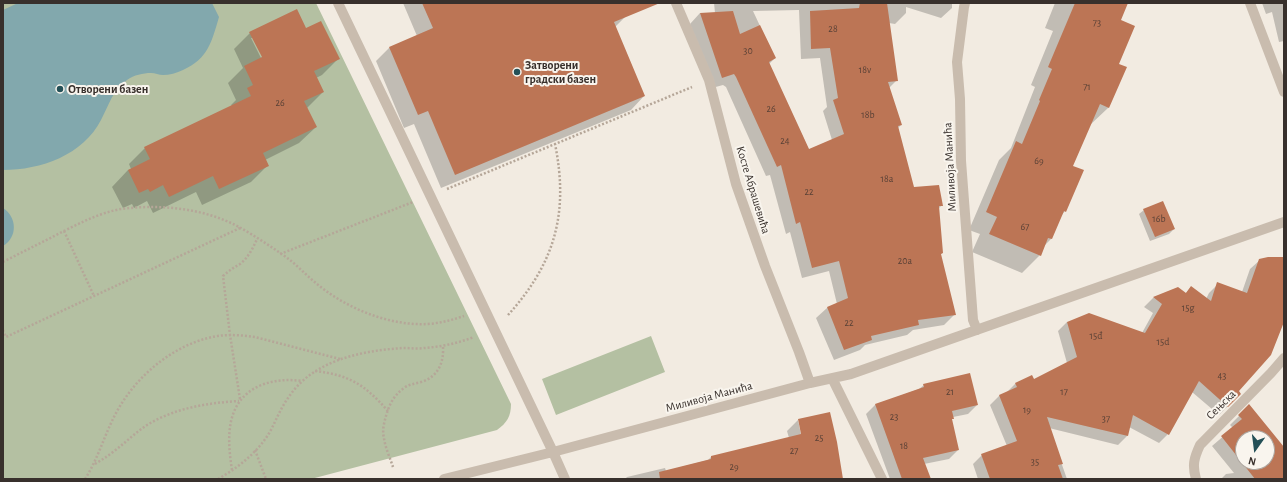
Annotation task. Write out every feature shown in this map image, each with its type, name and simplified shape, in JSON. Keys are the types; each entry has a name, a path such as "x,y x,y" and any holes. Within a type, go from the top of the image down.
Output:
{"street":[{"path":"338,3 565,479"},
{"name":"Косте Абрашевића","path":"676,3 709,80 736,184 765,266 810,383"},
{"name":"Миливоја Манића","path":"965,3 957,62 960,99 961,162 974,320 977,330"},
{"path":"1250,3 1284,92"},
{"name":"Миливоја Манића","path":"444,479 553,452 810,383 851,374 1284,222"},
{"name":"Сењска","path":"1196,479 1193,468 1195,456 1200,445 1284,358"},
{"path":"832,378 882,479"}],"path":[{"path":"444,190 709,80"},
{"path":"506,317 520,302 543,267 557,228 561,186 560,164 555,144"},
{"path":"280,254 413,202"},
{"path":"3,262 96,215 144,207 169,208 192,211 215,217 240,228 290,260 322,289 356,308 398,322 412,324 444,322 464,316"},
{"path":"3,330 6,337 240,228"},
{"path":"64,231 94,296"},
{"path":"240,400 230,335 224,276 232,268 244,260 257,239"},
{"path":"85,479 94,465 115,414 124,400 145,375 157,364 185,346 212,337 230,335 255,336 340,360"},
{"path":"218,479 232,470 266,438 291,393 302,381 315,371 330,363 371,352 443,346 474,337"},
{"path":"393,467 383,437 385,422 392,401 404,388 421,382 436,373 441,365 444,355 443,346"},
{"path":"315,371 342,376 361,385 376,397 388,411"},
{"path":"232,470 229,442 230,429 232,416 240,400 248,393 268,383 279,380 302,381"},
{"path":"94,465 131,437 157,420 190,407 240,400"},
{"path":"255,450 266,479"}],"green space":[{"path":"3,3 316,3 511,404 509,416 506,422 497,430 311,479 3,479"},
{"path":"651,336 665,372 556,415 542,379"}],"water":[{"name":"Отворени базен","path":"18,3 212,3 219,17 214,34 204,55 191,66 173,74 163,75 145,73 127,80 118,88 93,132 83,143 72,151 60,158 32,167 3,170 3,10"},
{"path":"3,208 11,216 14,227 11,238 3,246"}],"building":[{"name":"Затворени градски базен","path":"422,3 660,3 614,22 645,96 455,175 428,111 418,115 389,47 433,28"},
{"path":"860,3 887,3 898,81 888,82 902,125 898,126 914,187 939,185 943,206 939,206 943,253 941,254 956,315 918,320 919,325 871,336 872,340 844,350 827,307 848,298 839,261 812,268 800,222 796,224 781,165 777,167 734,74 722,78 700,13 733,11 740,34 760,25 776,58 769,62 809,149 844,134 833,100 838,98 830,48 811,49 810,11 859,8"},
{"path":"1075,3 1128,3 1121,20 1135,26 1119,64 1127,67 1109,108 1100,104 1073,166 1084,170 1066,212 1064,211 1052,239 1048,238 1041,256 989,234 997,217 986,212 1016,141 1022,144 1052,69 1048,67"},
{"path":"297,9 306,28 321,21 340,59 314,71 324,92 304,101 317,127 263,153 269,166 219,189 213,176 169,197 163,185 150,192 148,189 139,193 128,170 150,159 144,147 251,96 247,88 253,85 244,66 262,57 249,32"},
{"path":"1163,201 1175,229 1155,237 1143,209"},
{"path":"1268,257 1284,257 1284,322 1271,355 1239,391 1241,394 1228,407 1199,381 1169,435 1133,415 1128,436 1047,417 1063,464 1058,465 1063,479 990,479 981,454 1017,441 999,395 1017,387 1015,383 1032,375 1034,379 1077,357 1067,322 1089,313 1145,333 1162,304 1153,297 1178,287 1186,293 1191,286 1211,301 1217,282 1247,293 1259,259"},
{"path":"970,373 978,405 952,411 954,419 952,419 959,450 923,458 931,479 902,479 875,404 924,387 923,384"},
{"path":"1249,404 1270,430 1235,430 1235,454 1221,436 1242,419 1238,415"},
{"path":"830,412 843,479 660,479 659,472 711,459 711,456 801,434 798,419"},
{"path":"1275,436 1284,447 1284,479 1255,479 1248,470 1275,470"}],"place":[{"name":"Затворени градски базен","path":"517,72"},
{"name":"Отворени базен","path":"60,89"}]}
